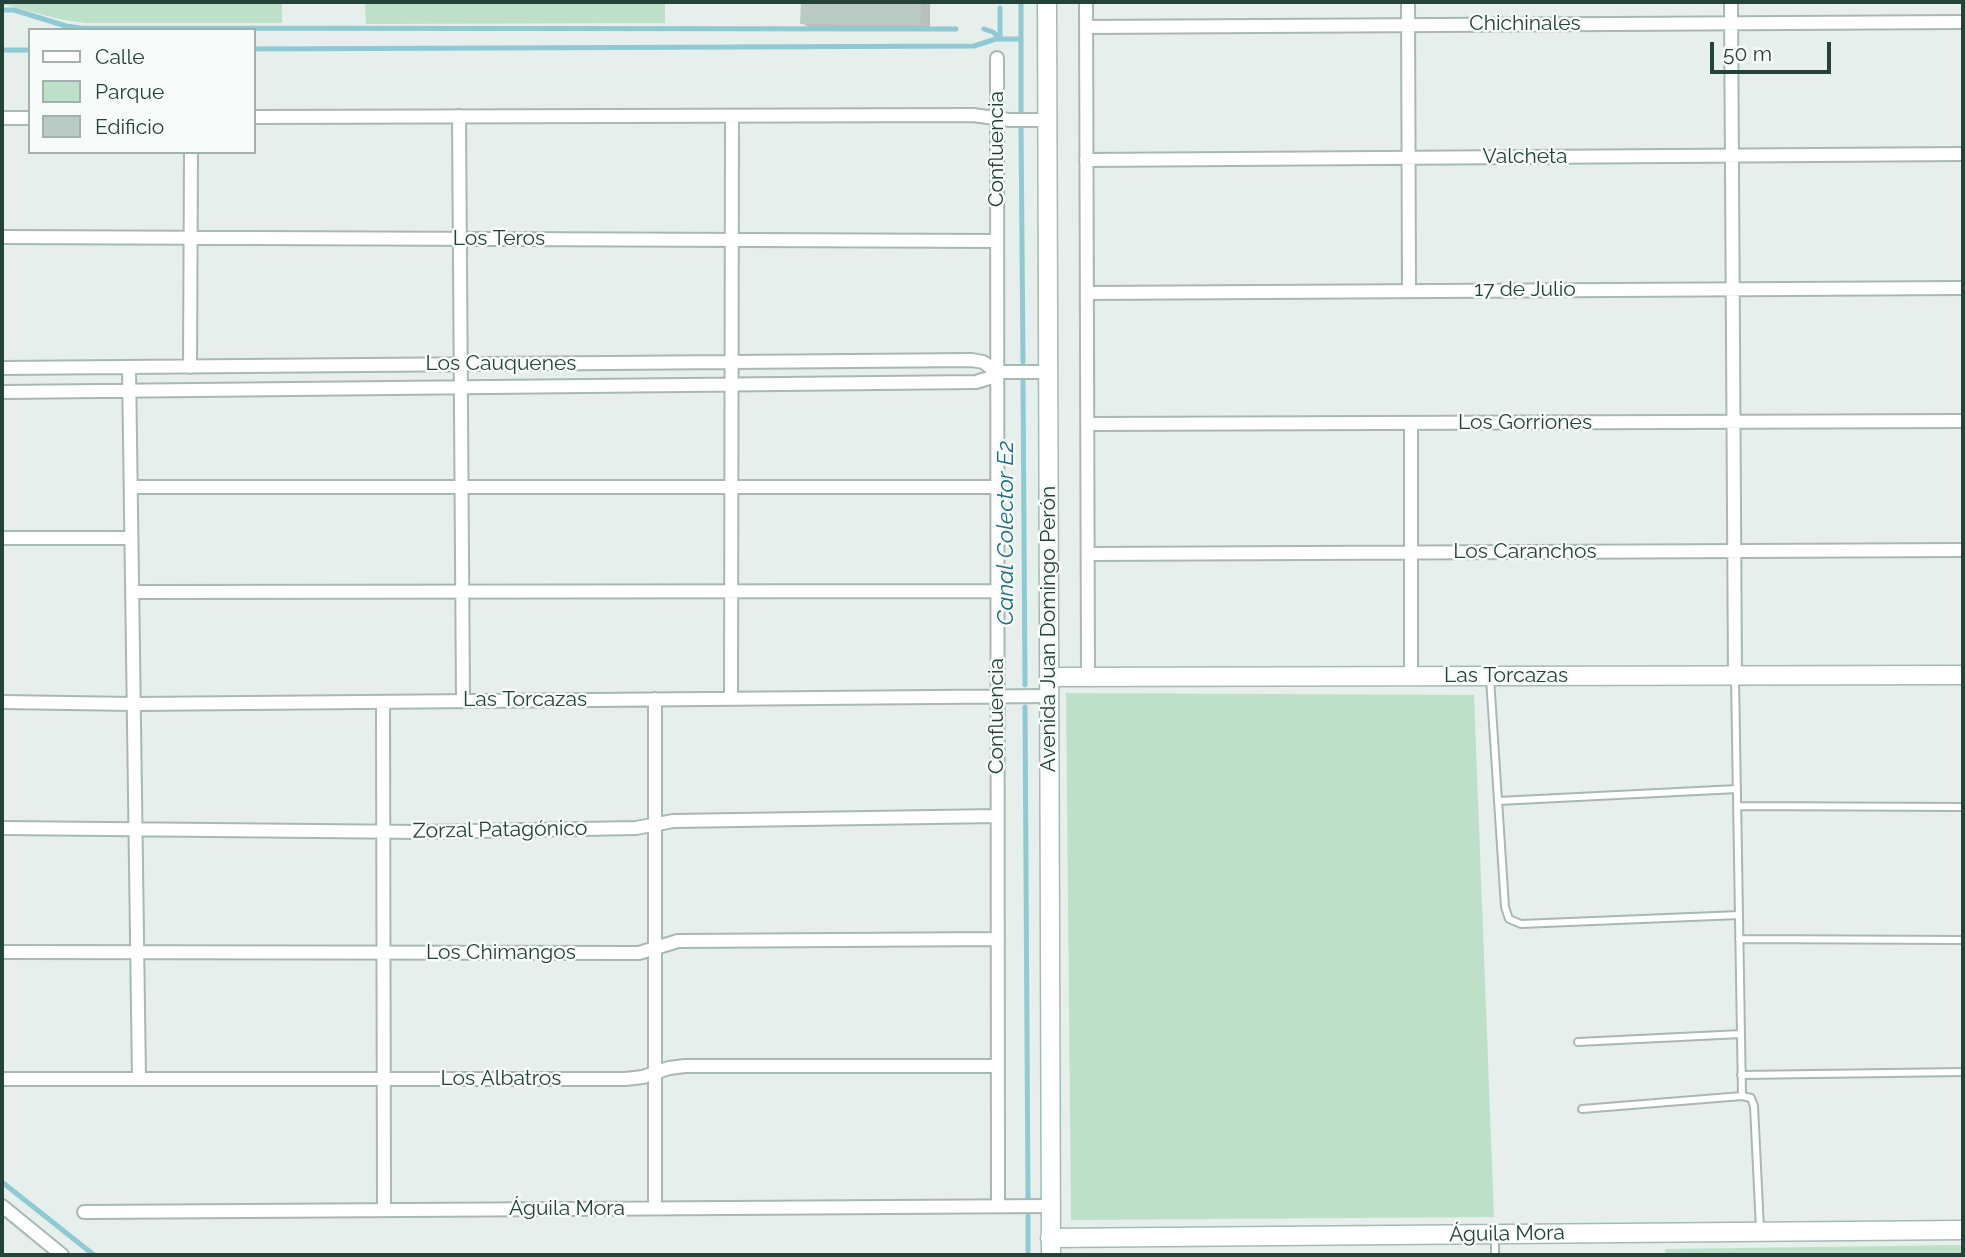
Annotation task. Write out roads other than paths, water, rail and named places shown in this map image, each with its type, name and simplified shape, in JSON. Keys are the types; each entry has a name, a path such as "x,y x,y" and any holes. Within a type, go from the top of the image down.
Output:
{"street":[{"name":"Avenida Juan Domingo Perón","path":"1047,2 1050,1246"},
{"path":"1086,2 1088,677"},
{"path":"1408,2 1409,291"},
{"path":"1731,2 1735,676"},
{"name":"Chichinales","path":"1086,27 1963,22"},
{"name":"Confluencia","path":"997,58 998,1206"},
{"path":"256,117 973,115 1047,120"},
{"path":"459,116 463,701"},
{"path":"731,699 732,116"},
{"path":"2,118 28,118"},
{"path":"190,367 191,154"},
{"name":"Valcheta","path":"1087,160 1963,154"},
{"name":"Los Teros","path":"2,237 997,241"},
{"name":"17 de Julio","path":"1087,293 1963,288"},
{"name":"Los Cauquenes","path":"2,368 972,360 983,362 997,372 1048,372"},
{"path":"129,367 139,1079"},
{"name":"Los Cauquenes","path":"2,391 976,382 997,372"},
{"name":"Los Gorriones","path":"1087,424 1963,421"},
{"path":"1411,423 1411,677"},
{"path":"131,487 997,486"},
{"path":"2,538 131,538"},
{"name":"Los Caranchos","path":"1088,554 1963,550"},
{"path":"132,592 997,592"},
{"name":"Las Torcazas","path":"1049,677 1963,675"},
{"name":"Las Torcazas","path":"2,702 134,704 1049,696"},
{"path":"655,1208 656,699"},
{"path":"383,702 384,1210"},
{"name":"Zorzal Patagónico","path":"2,828 384,832 629,828 673,821 998,816"},
{"name":"Los Chimangos","path":"2,952 639,953 678,941 998,940"},
{"name":"Los Albatros","path":"2,1079 625,1079 685,1066 998,1066"},
{"path":"2,1206 62,1255"},
{"name":"Águila Mora","path":"84,1212 1050,1206"},
{"name":"Águila Mora","path":"1050,1246 1495,1234 1963,1230"}],"lane":[{"path":"1490,676 1505,911 1512,922 1521,924 1739,915"},
{"path":"1735,676 1742,1096"},
{"path":"1498,801 1737,789"},
{"path":"1737,806 1963,807"},
{"path":"1739,940 1963,940"},
{"path":"1578,1042 1741,1034"},
{"path":"1741,1075 1963,1072"},
{"path":"1582,1109 1742,1096 1751,1098 1754,1106 1760,1231"},
{"path":"1495,1234 1495,1255"}],"waterway":[{"name":"Canal Colector E2","path":"1021,2 1021,112"},
{"path":"1000,8 1000,39"},
{"path":"2,10 14,10 81,28"},
{"path":"256,28 956,29"},
{"path":"984,29 993,32 1000,39"},
{"path":"256,49 974,46 996,39 1021,39"},
{"path":"2,50 28,50"},
{"name":"Canal Colector E2","path":"1021,127 1023,362"},
{"name":"Canal Colector E2","path":"1023,381 1025,685"},
{"path":"1025,707 1028,1198"},
{"path":"2,1182 94,1255"},
{"path":"1028,1216 1028,1255"}]}
